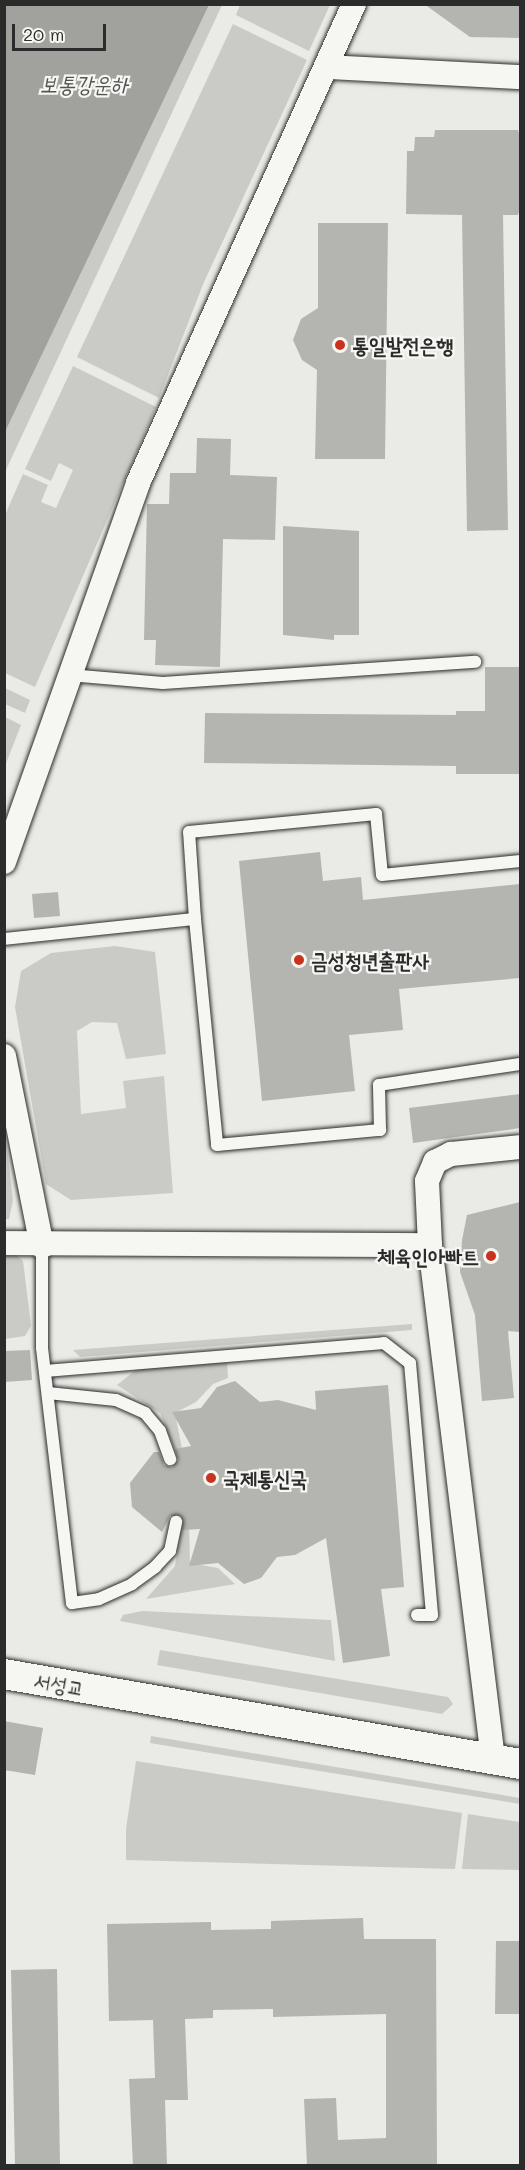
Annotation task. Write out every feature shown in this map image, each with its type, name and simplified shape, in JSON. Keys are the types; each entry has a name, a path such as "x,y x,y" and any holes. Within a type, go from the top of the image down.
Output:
{"street":[{"path":"4,862 138,483 328,67 354,4"},
{"path":"328,67 520,77"},
{"path":"4,1056 42,1246"},
{"path":"507,1761 430,1245 427,1180 435,1162 451,1154 520,1147"},
{"path":"4,1243 42,1246 430,1245"},
{"name":"서성교","path":"4,1674 507,1761"}],"lane":[{"path":"69,675 163,683 475,662"},
{"path":"520,861 382,875 376,814 189,832 217,1145 380,1130 379,1085 520,1064"},
{"path":"4,939 195,919"},
{"path":"42,1246 45,1371 72,1603 99,1599 132,1584 155,1567 170,1551 176,1522"},
{"path":"45,1371 384,1343 410,1363 432,1615 417,1615"},
{"path":"48,1393 116,1400 145,1413 160,1431 170,1459"}],"shaded area":[{"path":"240,4 330,5 309,51 236,15"},
{"path":"209,5 222,5 5,472 5,432"},
{"path":"233,24 307,60 204,282 159,398 77,357"},
{"path":"73,366 156,407 35,687 5,673 5,515 23,474 48,485 41,502 56,508 73,470 59,463 51,481 25,469"},
{"path":"5,688 30,700 25,713 5,704"},
{"path":"5,717 21,725 5,766"},
{"path":"115,946 155,952 166,1054 126,1059 117,1023 92,1022 77,1031 81,1114 126,1108 123,1081 164,1076 173,1193 71,1200 46,1184 15,1007 21,971 51,953"},
{"path":"5,1132 13,1200 9,1219 5,1219"},
{"path":"15,1254 23,1261 31,1326 25,1336 5,1339 5,1255"},
{"path":"412,1324 412,1330 80,1357 73,1350"},
{"path":"227,1361 228,1378 213,1384 196,1402 175,1413 183,1454 177,1454 160,1413 117,1385 137,1369"},
{"path":"189,1522 190,1563 218,1568 235,1584 146,1599 175,1566 182,1523"},
{"path":"142,1611 331,1620 335,1661 120,1621 123,1615"},
{"path":"160,1650 448,1697 453,1704 442,1714 157,1665"},
{"path":"151,1736 520,1798 520,1804 150,1743"},
{"path":"136,1761 462,1813 455,1869 126,1860 126,1829"},
{"path":"468,1814 520,1822 520,1870 462,1869"}],"water":[{"name":"보통강운하","path":"4,5 209,5 5,432"}],"building":[{"path":"424,4 520,4 520,38 470,37"},
{"path":"435,130 518,130 520,137 520,208 518,215 503,215 508,530 467,531 462,215 406,214 407,151 414,151 415,137 434,137"},
{"name":"통일발전은행","path":"318,223 388,223 385,459 315,459 317,370 302,360 293,340 301,319 318,308"},
{"path":"197,438 231,439 230,475 277,477 275,540 223,539 220,667 155,665 156,640 144,640 147,504 169,504 170,473 196,473"},
{"path":"283,526 359,531 359,635 334,635 334,640 283,635"},
{"path":"485,667 520,667 520,774 456,774 456,766 204,763 205,713 456,715 456,711 485,711"},
{"name":"금성청년출판사","path":"320,852 323,881 361,877 363,900 520,884 520,978 399,989 403,1030 349,1035 355,1091 262,1101 239,861"},
{"path":"58,892 60,916 34,918 32,894"},
{"path":"520,1094 520,1128 413,1143 409,1108"},
{"name":"체육인아빠트","path":"520,1202 520,1332 508,1331 514,1398 482,1401 475,1315 460,1272 462,1240 467,1215"},
{"path":"30,1350 32,1380 4,1382 4,1351"},
{"path":"235,1381 260,1402 278,1400 316,1410 315,1391 388,1385 404,1587 381,1589 390,1656 343,1663 326,1538 295,1555 277,1557 261,1578 244,1584 218,1563 189,1566 200,1529 183,1530 181,1516 170,1516 162,1532 132,1507 130,1483 154,1452 159,1452 164,1465 172,1467 178,1460 175,1449 191,1446 172,1412 201,1408 217,1387"},
{"path":"4,1721 43,1728 35,1775 4,1770"},
{"path":"363,1918 364,1939 436,1939 437,2166 307,2166 304,2099 336,2098 338,2140 386,2138 386,2014 273,2017 273,2009 213,2010 213,2018 185,2019 188,2100 165,2100 167,2166 133,2166 129,2079 155,2078 153,2020 109,2021 107,1924 211,1922 211,1930 271,1929 271,1921"},
{"path":"496,1941 520,1941 520,2014 495,2014"},
{"path":"57,1969 60,2166 15,2166 11,1970"}],"place":[{"name":"통일발전은행","path":"340,345"},
{"name":"금성청년출판사","path":"299,960"},
{"name":"체육인아빠트","path":"491,1256"},
{"name":"국제통신국","path":"211,1478"}]}
